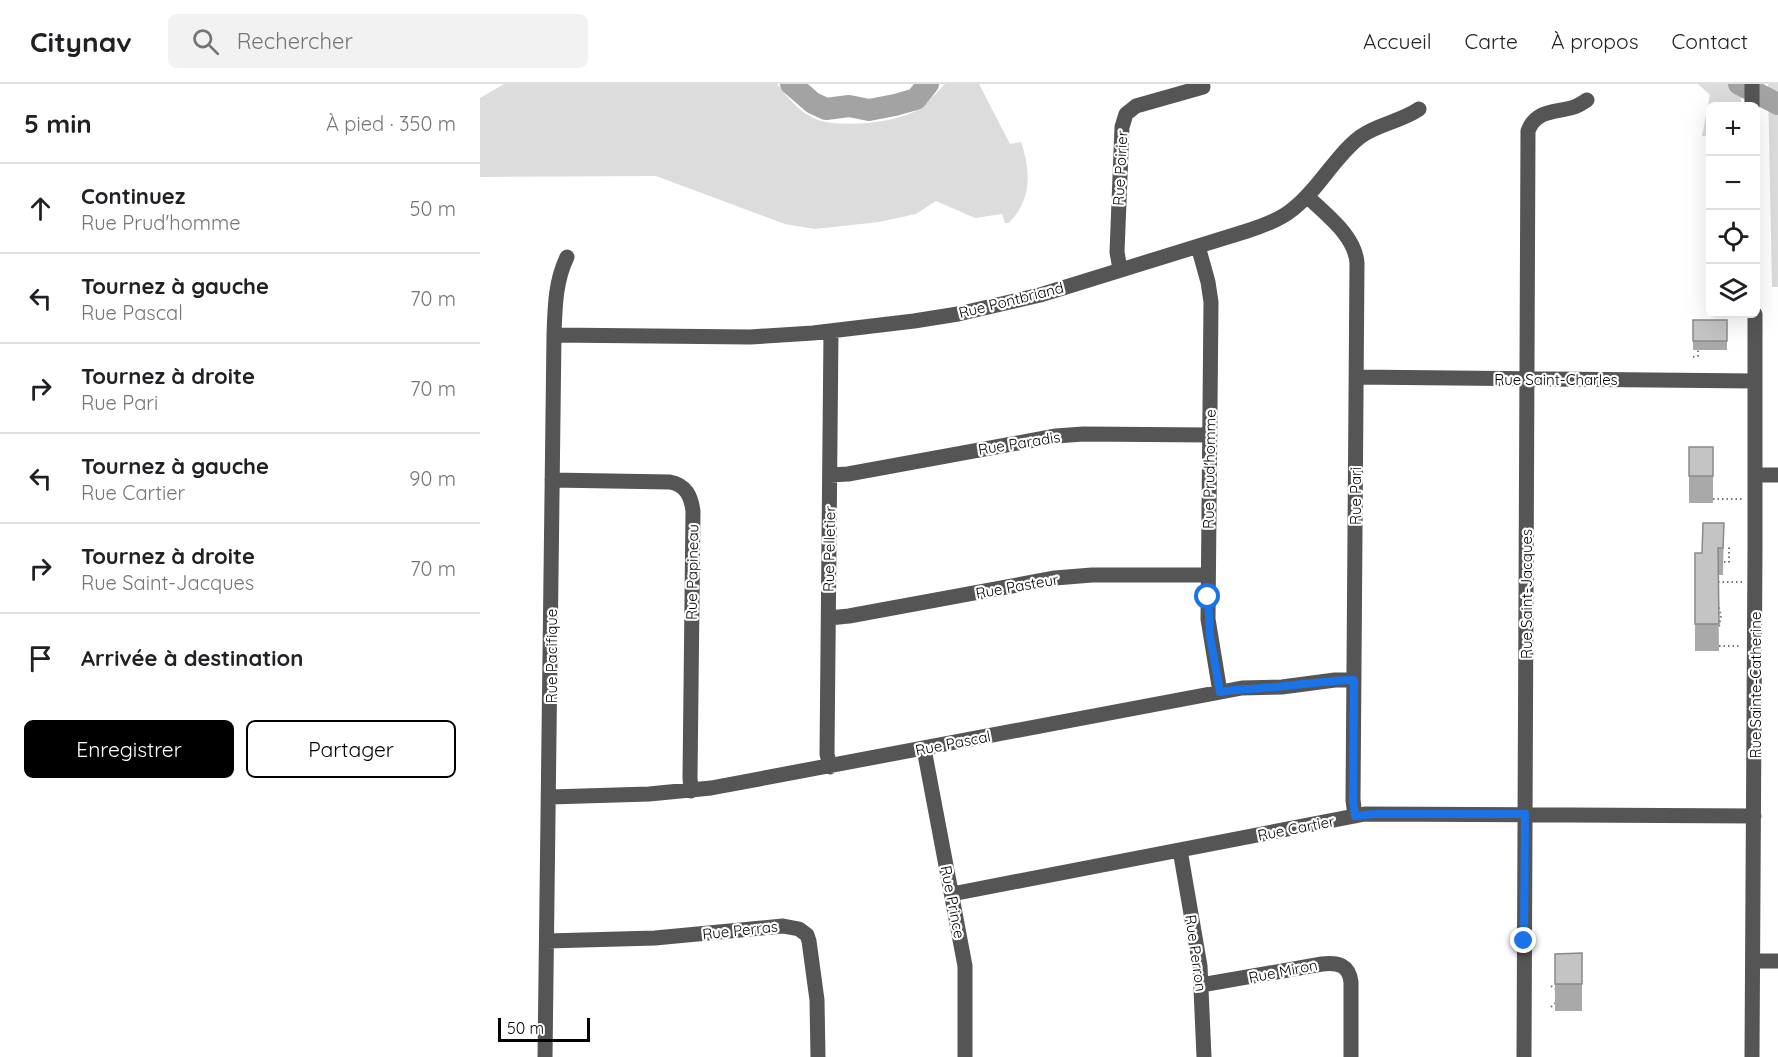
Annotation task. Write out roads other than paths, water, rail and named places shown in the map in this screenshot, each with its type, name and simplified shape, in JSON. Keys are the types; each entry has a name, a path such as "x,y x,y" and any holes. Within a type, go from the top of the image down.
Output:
{"street":[{"path":"1752,84 1752,102"},
{"name":"Rue Poirier","path":"1120,269 1117,252 1122,127 1126,114 1142,103 1203,87"},
{"name":"Rue Saint-Jacques","path":"1524,1057 1528,131 1534,120 1544,113 1574,107 1587,100"},
{"name":"Rue Pontbriand","path":"554,335 734,338 831,332 967,312 1040,295 1268,224 1294,208 1358,139 1371,130 1403,119 1419,110"},
{"name":"Rue Pari","path":"1306,196 1350,240 1358,263 1353,800 1355,816"},
{"name":"Rue Prud'homme","path":"1198,246 1208,282 1210,302 1209,628 1220,692"},
{"name":"Rue Pacifique","path":"545,1057 554,335 556,289 567,257"},
{"name":"Rue Sainte-Catherine","path":"1752,1057 1755,318"},
{"name":"Rue Pelletier","path":"830,766 828,754 828,618 831,332"},
{"name":"Rue Saint-Charles","path":"1356,377 1755,381"},
{"name":"Rue Paradis","path":"830,475 848,474 1056,436 1083,434 1210,435"},
{"path":"1755,475 1778,476"},
{"name":"Rue Papineau","path":"552,480 670,482 680,485 691,498 693,512 691,791"},
{"name":"Rue Pasteur","path":"828,618 1055,578 1092,575 1208,575"},
{"name":"Rue Pascal","path":"550,797 621,796 691,791 1242,688 1282,687 1335,680 1354,680"},
{"name":"Rue Prince","path":"924,749 965,966 965,1057"},
{"name":"Rue Cartier","path":"952,894 1374,814 1754,816"},
{"name":"Rue Perron","path":"1180,850 1201,985 1204,1057"},
{"name":"Rue Perras","path":"547,941 655,938 783,926 799,929 807,935 810,947 817,1000 818,1057"},
{"path":"1753,961 1778,962"},
{"name":"Rue Miron","path":"1201,985 1322,964 1341,964 1348,970 1351,982 1351,1057"}],"waterway":[{"path":"791,84 813,103 826,109 849,106 869,110 916,99 928,84"},
{"path":"1739,84 1778,104"}]}
